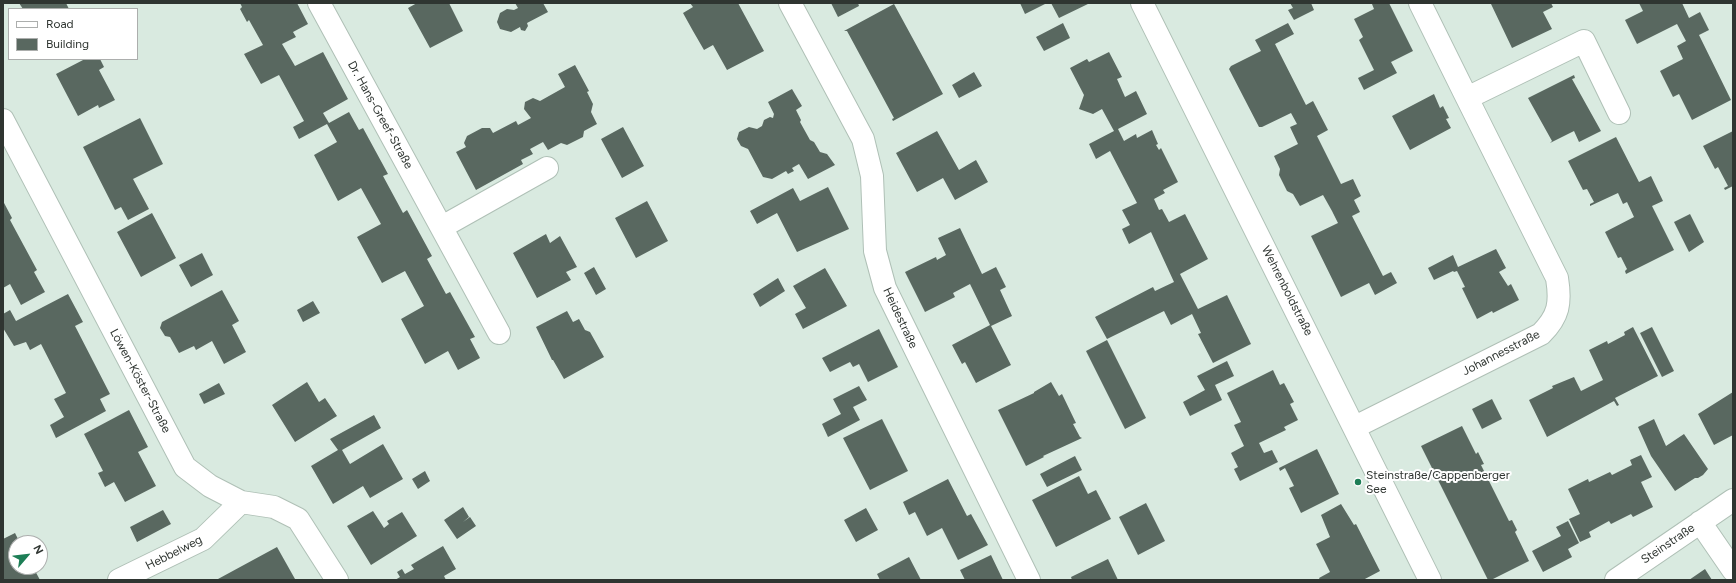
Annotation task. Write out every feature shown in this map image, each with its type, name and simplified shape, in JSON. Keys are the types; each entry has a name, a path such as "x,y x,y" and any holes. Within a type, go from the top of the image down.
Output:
{"street":[{"name":"Dr. Hans-Greef-Straße","path":"319,3 499,333"},
{"name":"Heidestraße","path":"790,3 863,139 872,176 875,251 885,288 1029,580"},
{"name":"Wehrenboldstraße","path":"1142,3 1355,427 1430,580"},
{"name":"Johannesstraße","path":"1355,427 1541,334 1552,323 1558,310 1560,295 1557,278 1420,3"},
{"path":"1467,98 1584,41 1619,113"},
{"name":"Löwen-Köster-Straße","path":"3,120 185,467 210,486 241,502 274,507 298,519 336,580"},
{"path":"442,227 547,168"},
{"name":"Steinstraße","path":"1616,580 1733,500"},
{"name":"Hebbelweg","path":"119,580 204,539 241,502"},
{"name":"Steinstraße","path":"1700,522 1733,570"}],"building":[{"path":"19,3 66,3 68,8 22,8"},
{"path":"240,3 297,3 308,24 293,32 296,37 282,44 295,66 323,52 348,99 323,113 329,123 349,112 359,130 363,128 388,174 383,176 403,213 407,210 432,256 427,259 446,294 450,292 475,337 470,339 480,358 458,370 448,351 425,364 401,319 424,306 405,271 382,283 357,237 381,224 361,188 338,201 314,155 337,142 327,124 299,139 293,127 304,121 279,75 261,84 244,54 263,45 249,20 247,22 240,9 242,7"},
{"path":"417,3 449,3 463,31 430,48 408,8"},
{"path":"515,3 543,3 548,12 527,23 528,26 525,31 521,30 520,27 511,32 500,29 497,22 500,13 507,9 514,10 518,8"},
{"path":"690,3 738,3 764,51 727,70 713,45 704,50 683,13 693,7"},
{"path":"831,3 858,3 859,6 838,17"},
{"path":"1020,3 1047,3 1025,14"},
{"path":"1051,3 1090,3 1059,18"},
{"path":"1290,3 1311,3 1314,10 1294,20 1288,10 1293,8"},
{"path":"1389,3 1413,51 1391,62 1397,73 1364,90 1358,78 1374,70 1359,40 1363,37 1354,19 1374,9 1372,4"},
{"path":"1551,3 1553,7 1543,12 1552,29 1512,48 1491,4"},
{"path":"1639,3 1682,3 1689,18 1700,12 1709,30 1699,35 1731,100 1692,120 1679,94 1673,97 1660,71 1683,59 1677,46 1686,41 1677,24 1637,44 1625,20 1643,11"},
{"path":"894,4 943,94 893,121 892,119 894,118 847,31 844,31"},
{"path":"1063,23 1070,38 1044,51 1036,37"},
{"path":"1288,23 1294,34 1275,44 1306,105 1313,101 1328,130 1317,136 1341,184 1353,179 1361,196 1354,200 1360,212 1352,216 1383,276 1391,272 1397,283 1375,295 1369,283 1341,297 1311,236 1338,223 1323,195 1300,206 1293,194 1287,191 1279,175 1280,169 1274,156 1298,144 1290,127 1297,124 1291,113 1262,127 1259,127 1229,69 1231,66 1261,51 1255,40"},
{"path":"1109,52 1122,77 1117,79 1125,97 1136,91 1147,114 1118,129 1124,141 1136,134 1137,138 1152,130 1158,144 1156,145 1159,150 1161,148 1178,182 1163,190 1165,193 1154,199 1159,210 1162,209 1169,222 1185,214 1208,259 1180,274 1198,309 1227,295 1251,344 1213,363 1198,334 1201,333 1192,314 1171,325 1164,311 1107,339 1095,317 1153,287 1155,291 1174,282 1151,232 1129,244 1122,229 1130,225 1122,210 1137,203 1110,151 1096,159 1089,144 1114,131 1102,109 1093,114 1079,109 1084,95 1070,68 1087,59 1089,62"},
{"path":"83,60 100,60 104,67 99,70 115,100 99,108 98,105 78,116 56,74"},
{"path":"575,65 589,91 587,92 593,104 591,112 597,124 584,131 583,137 567,145 561,143 548,150 543,142 530,149 533,154 521,160 523,164 476,190 456,152 466,147 464,143 467,136 482,128 490,128 493,133 516,121 518,125 531,118 524,109 525,102 533,98 540,101 565,87 558,74"},
{"path":"974,72 982,86 959,98 952,85"},
{"path":"1574,75 1575,78 1572,79 1601,131 1579,142 1574,131 1550,143 1552,141 1528,98"},
{"path":"792,89 802,106 796,110 801,120 800,122 810,140 814,142 820,152 827,154 835,165 808,179 799,164 792,168 794,171 788,174 786,171 772,179 763,177 748,149 741,146 737,139 739,132 749,127 757,129 762,126 764,120 770,117 773,118 774,114 768,102"},
{"path":"1434,94 1440,108 1443,106 1449,118 1446,119 1451,128 1410,150 1392,116"},
{"path":"140,118 163,164 133,179 149,209 128,220 121,207 115,210 83,147"},
{"path":"623,127 644,166 622,178 601,139"},
{"path":"937,131 959,170 976,160 988,182 955,200 943,178 917,192 896,153"},
{"path":"1733,131 1733,186 1725,190 1724,188 1728,186 1718,167 1715,169 1703,146"},
{"path":"1616,137 1639,182 1651,176 1663,201 1652,206 1674,250 1626,274 1625,271 1627,269 1621,257 1618,258 1605,232 1634,217 1627,202 1623,204 1618,193 1590,206 1590,204 1594,202 1587,189 1583,190 1568,161"},
{"path":"828,187 849,229 797,252 777,213 757,224 750,211 793,188 800,201"},
{"path":"3,201 12,218 10,220 37,270 34,272 45,292 21,305 10,284 3,288"},
{"path":"647,201 668,241 636,258 615,218"},
{"path":"152,213 176,258 141,277 117,232"},
{"path":"1690,214 1704,242 1689,252 1674,222"},
{"path":"960,228 982,274 996,267 1006,287 1000,290 1012,316 991,326 1011,365 976,383 965,362 962,364 952,345 990,325 970,284 953,293 955,297 925,312 905,272 936,257 937,260 946,255 938,238"},
{"path":"546,234 550,243 560,236 577,267 566,272 571,280 537,298 513,253"},
{"path":"1496,249 1506,268 1499,272 1508,286 1511,284 1519,300 1477,319 1462,288 1465,287 1457,271 1453,271 1434,280 1428,268 1453,255 1458,267"},
{"path":"202,253 213,275 191,287 179,265"},
{"path":"594,267 606,289 596,295 584,273"},
{"path":"825,268 847,306 803,329 795,314 806,308 793,286"},
{"path":"778,278 785,291 760,307 753,294"},
{"path":"222,290 239,321 232,325 246,352 224,364 212,341 196,350 194,346 179,353 170,337 165,336 160,328 162,322"},
{"path":"68,294 83,322 75,326 110,394 100,399 106,411 56,438 50,425 64,417 54,399 66,393 41,344 30,350 26,342 14,346 3,328 3,314 10,310 16,321"},
{"path":"313,301 320,313 303,322 297,310"},
{"path":"567,311 573,322 579,319 585,330 590,332 604,357 564,379 552,360 536,327"},
{"path":"1633,327 1658,376 1615,398 1619,405 1617,406 1614,401 1547,437 1529,400 1553,388 1552,386 1574,377 1581,391 1603,380 1589,350 1607,341 1608,344 1625,335 1624,332"},
{"path":"1652,327 1674,371 1662,377 1640,333"},
{"path":"879,329 898,367 868,382 859,364 853,367 850,362 830,372 822,358"},
{"path":"1107,340 1146,418 1125,429 1086,351"},
{"path":"1227,361 1234,376 1215,385 1222,400 1190,416 1183,402 1205,390 1197,376"},
{"path":"1273,370 1280,385 1284,383 1294,402 1290,404 1298,420 1284,427 1286,430 1259,443 1264,453 1272,450 1278,462 1240,481 1234,469 1238,467 1231,453 1244,446 1234,425 1241,422 1227,393"},
{"path":"307,382 319,402 325,398 337,416 295,442 272,405"},
{"path":"1051,382 1059,396 1062,394 1076,423 1073,424 1082,438 1043,456 1044,457 1026,466 998,410 1034,393"},
{"path":"219,383 225,394 204,404 199,394"},
{"path":"859,386 867,400 853,407 860,420 828,437 822,424 841,414 833,399"},
{"path":"1733,392 1733,435 1714,445 1698,414"},
{"path":"1492,399 1502,419 1482,429 1472,409"},
{"path":"129,410 148,447 138,452 156,486 125,502 114,482 105,487 98,473 103,471 84,434"},
{"path":"374,415 381,428 342,450 350,464 383,444 403,479 370,498 363,486 333,504 311,466 338,450 330,439"},
{"path":"882,419 908,471 870,490 843,438"},
{"path":"1654,419 1666,446 1684,434 1708,469 1703,475 1695,478 1675,491 1651,456 1638,427"},
{"path":"1462,426 1476,454 1478,452 1484,464 1481,465 1509,521 1512,520 1517,530 1515,532 1529,561 1491,580 1488,580 1421,446"},
{"path":"1317,449 1339,494 1301,513 1289,488 1294,486 1285,468 1280,471 1279,468"},
{"path":"1641,455 1652,477 1641,482 1653,507 1633,517 1631,514 1611,524 1609,521 1589,532 1591,537 1580,542 1569,519 1580,514 1568,489 1588,479 1589,482 1610,472 1612,475 1632,465 1630,460"},
{"path":"1075,456 1082,470 1047,487 1040,474"},
{"path":"425,471 430,481 418,489 412,479"},
{"path":"1079,476 1088,494 1096,490 1111,519 1056,547 1032,500"},
{"path":"948,479 967,516 971,514 988,545 958,560 942,528 927,536 915,512 909,515 903,502"},
{"path":"1146,503 1165,541 1138,555 1119,517"},
{"path":"1341,504 1354,525 1356,524 1380,571 1363,580 1320,580 1319,578 1330,572 1316,544 1330,537 1321,515"},
{"path":"463,507 469,517 463,522 470,517 476,526 457,539 444,520"},
{"path":"866,508 878,530 856,542 844,520"},
{"path":"163,510 171,524 137,542 130,527"},
{"path":"373,511 384,528 389,524 387,521 402,512 417,536 371,565 347,526"},
{"path":"1568,521 1579,543 1568,549 1572,557 1543,572 1532,551 1561,536 1556,527"},
{"path":"8,536 8,575 37,575 40,580 3,580 3,539"},
{"path":"443,546 456,569 444,576 446,580 395,580 400,577 397,572 402,569 405,574 414,569 411,565"},
{"path":"277,547 295,579 218,580 218,579"},
{"path":"991,555 1003,580 965,580 960,570"},
{"path":"909,557 921,580 880,580 877,574"},
{"path":"1108,559 1118,580 1072,580 1071,577"},
{"path":"1705,569 1712,580 1689,580"}],"place":[{"name":"Steinstraße/Cappenberger See","path":"1358,482"}]}
